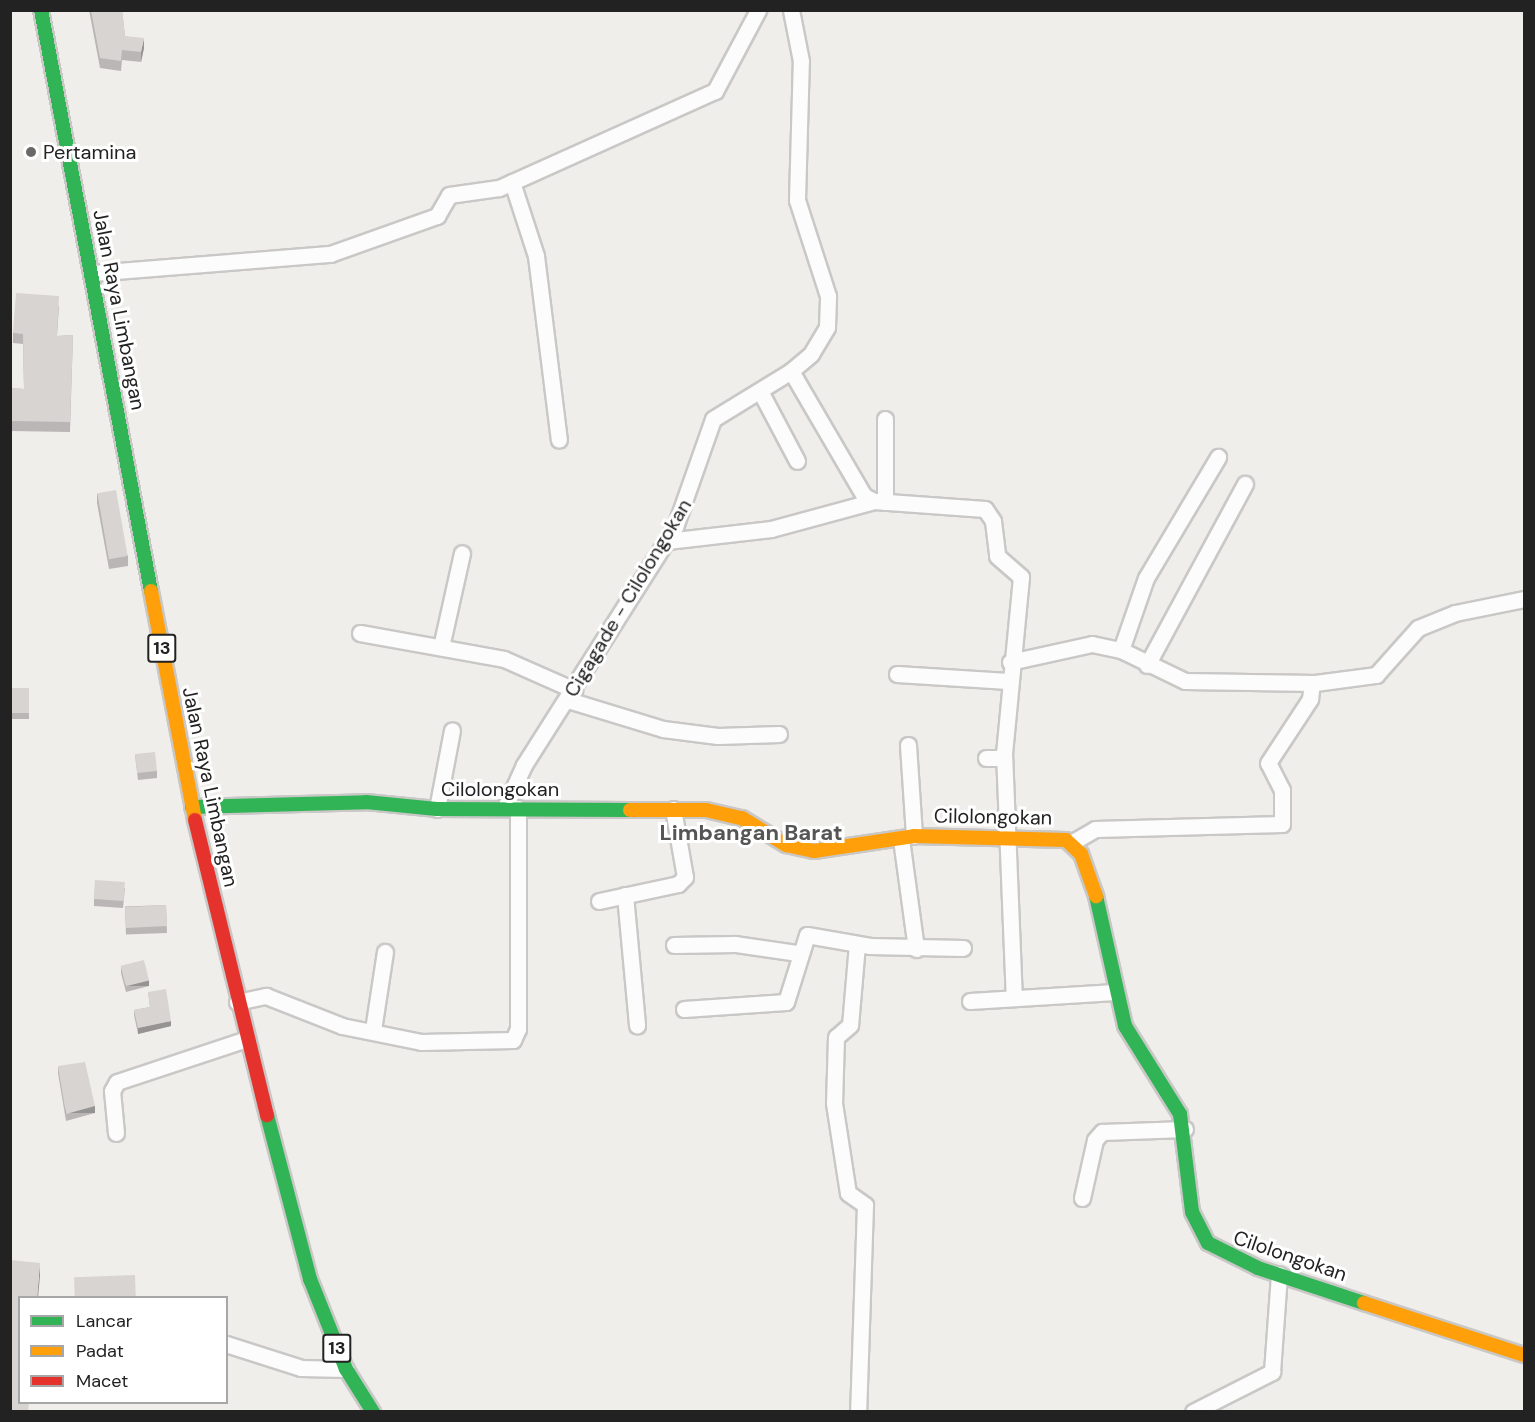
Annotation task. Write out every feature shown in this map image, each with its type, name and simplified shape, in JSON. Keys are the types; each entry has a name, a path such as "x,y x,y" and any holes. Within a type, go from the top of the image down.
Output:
{"main road":[{"name":"Jalan Raya Limbangan","path":"41,10 192,807 237,1002 293,1222 346,1369 373,1412"},
{"name":"Cilolongokan","path":"192,807 366,802 437,809 512,807 673,809 726,813 786,845 814,851 908,837 1051,836 1071,843 1093,882 1115,993 1131,1039 1170,1091 1185,1129 1192,1212 1201,1232 1218,1251 1279,1274 1524,1355"}],"street":[{"path":"92,273 339,252 436,216 449,195 512,182 715,92 758,10"},
{"name":"Cigagade - Cilolongokan","path":"512,807 524,765 571,695 667,541 694,484 713,418 726,406 760,392 791,371 822,337 828,296 797,200 801,61 791,10"},
{"path":"512,182 540,279 559,440"},
{"path":"791,371 842,465 879,502"},
{"path":"760,392 797,461"},
{"path":"879,502 885,418"},
{"path":"1121,650 1146,578 1218,458"},
{"path":"1147,665 1245,484"},
{"path":"667,541 771,529 879,502 970,505 991,513 995,552 1021,577 1008,681 1004,758 1014,998"},
{"path":"441,647 462,553"},
{"path":"1010,662 1077,645 1121,650 1147,665 1206,684 1313,683 1376,675 1418,628 1524,599"},
{"path":"360,633 504,659 571,695 663,729 718,736 779,734"},
{"path":"897,674 1008,681"},
{"path":"1071,843 1095,829 1282,824 1282,790 1268,763 1310,699 1313,683"},
{"path":"437,809 452,730"},
{"path":"908,745 908,837 916,950"},
{"path":"986,758 1004,758"},
{"path":"237,1002 266,996 336,1024 436,1043 507,1042 516,1035 512,807"},
{"path":"599,901 678,884 685,877 673,809"},
{"path":"625,895 637,1025"},
{"path":"684,1009 786,1002 797,953 807,935 857,944 916,950 963,948"},
{"path":"675,945 735,944 797,953"},
{"path":"857,944 850,1025 836,1037 834,1103 848,1193 864,1202 866,1214 858,1412"},
{"path":"373,1030 385,952"},
{"path":"970,1001 1115,993"},
{"path":"116,1133 112,1091 117,1082 247,1039"},
{"path":"1082,1198 1095,1140 1102,1132 1185,1129"},
{"path":"1193,1412 1272,1372 1279,1274"},
{"path":"228,1345 301,1368 346,1369"}],"building":[{"path":"91,10 122,10 125,36 144,38 141,52 122,50 121,61 100,58"},
{"path":"16,293 59,296 57,336 73,335 70,422 10,421 10,388 24,389 23,334 13,333"},
{"path":"116,490 128,556 109,559 97,493"},
{"path":"10,688 29,688 29,713 10,713"},
{"path":"155,752 157,771 137,773 135,754"},
{"path":"95,880 125,882 124,901 94,899"},
{"path":"166,905 167,926 126,928 125,907"},
{"path":"144,960 149,980 126,986 121,966"},
{"path":"166,989 171,1021 138,1028 134,1010 150,1007 148,992"},
{"path":"85,1062 95,1106 66,1114 58,1066"},
{"path":"10,1260 40,1263 37,1296 18,1296 18,1404 29,1404 28,1412 10,1412"},
{"path":"135,1275 136,1296 75,1296 74,1277"}],"traffic: fast":[{"path":"41,10 151,591"},
{"path":"192,807 366,802 437,809 630,810"},
{"path":"1096,896 1125,1026 1180,1114 1192,1212 1208,1243 1258,1268 1364,1303"},
{"path":"267,1115 310,1279 346,1369 373,1412"}],"traffic: slow":[{"path":"151,591 195,820"},
{"path":"630,810 706,810 742,818 786,845 814,851 914,836 1066,840 1081,854 1096,896"},
{"path":"1364,1303 1524,1355"}],"traffic: jam":[{"path":"195,820 267,1115"}],"place":[{"name":"Pertamina","path":"31,152"}],"district":[{"name":"Limbangan Barat","path":"751,833"}]}
